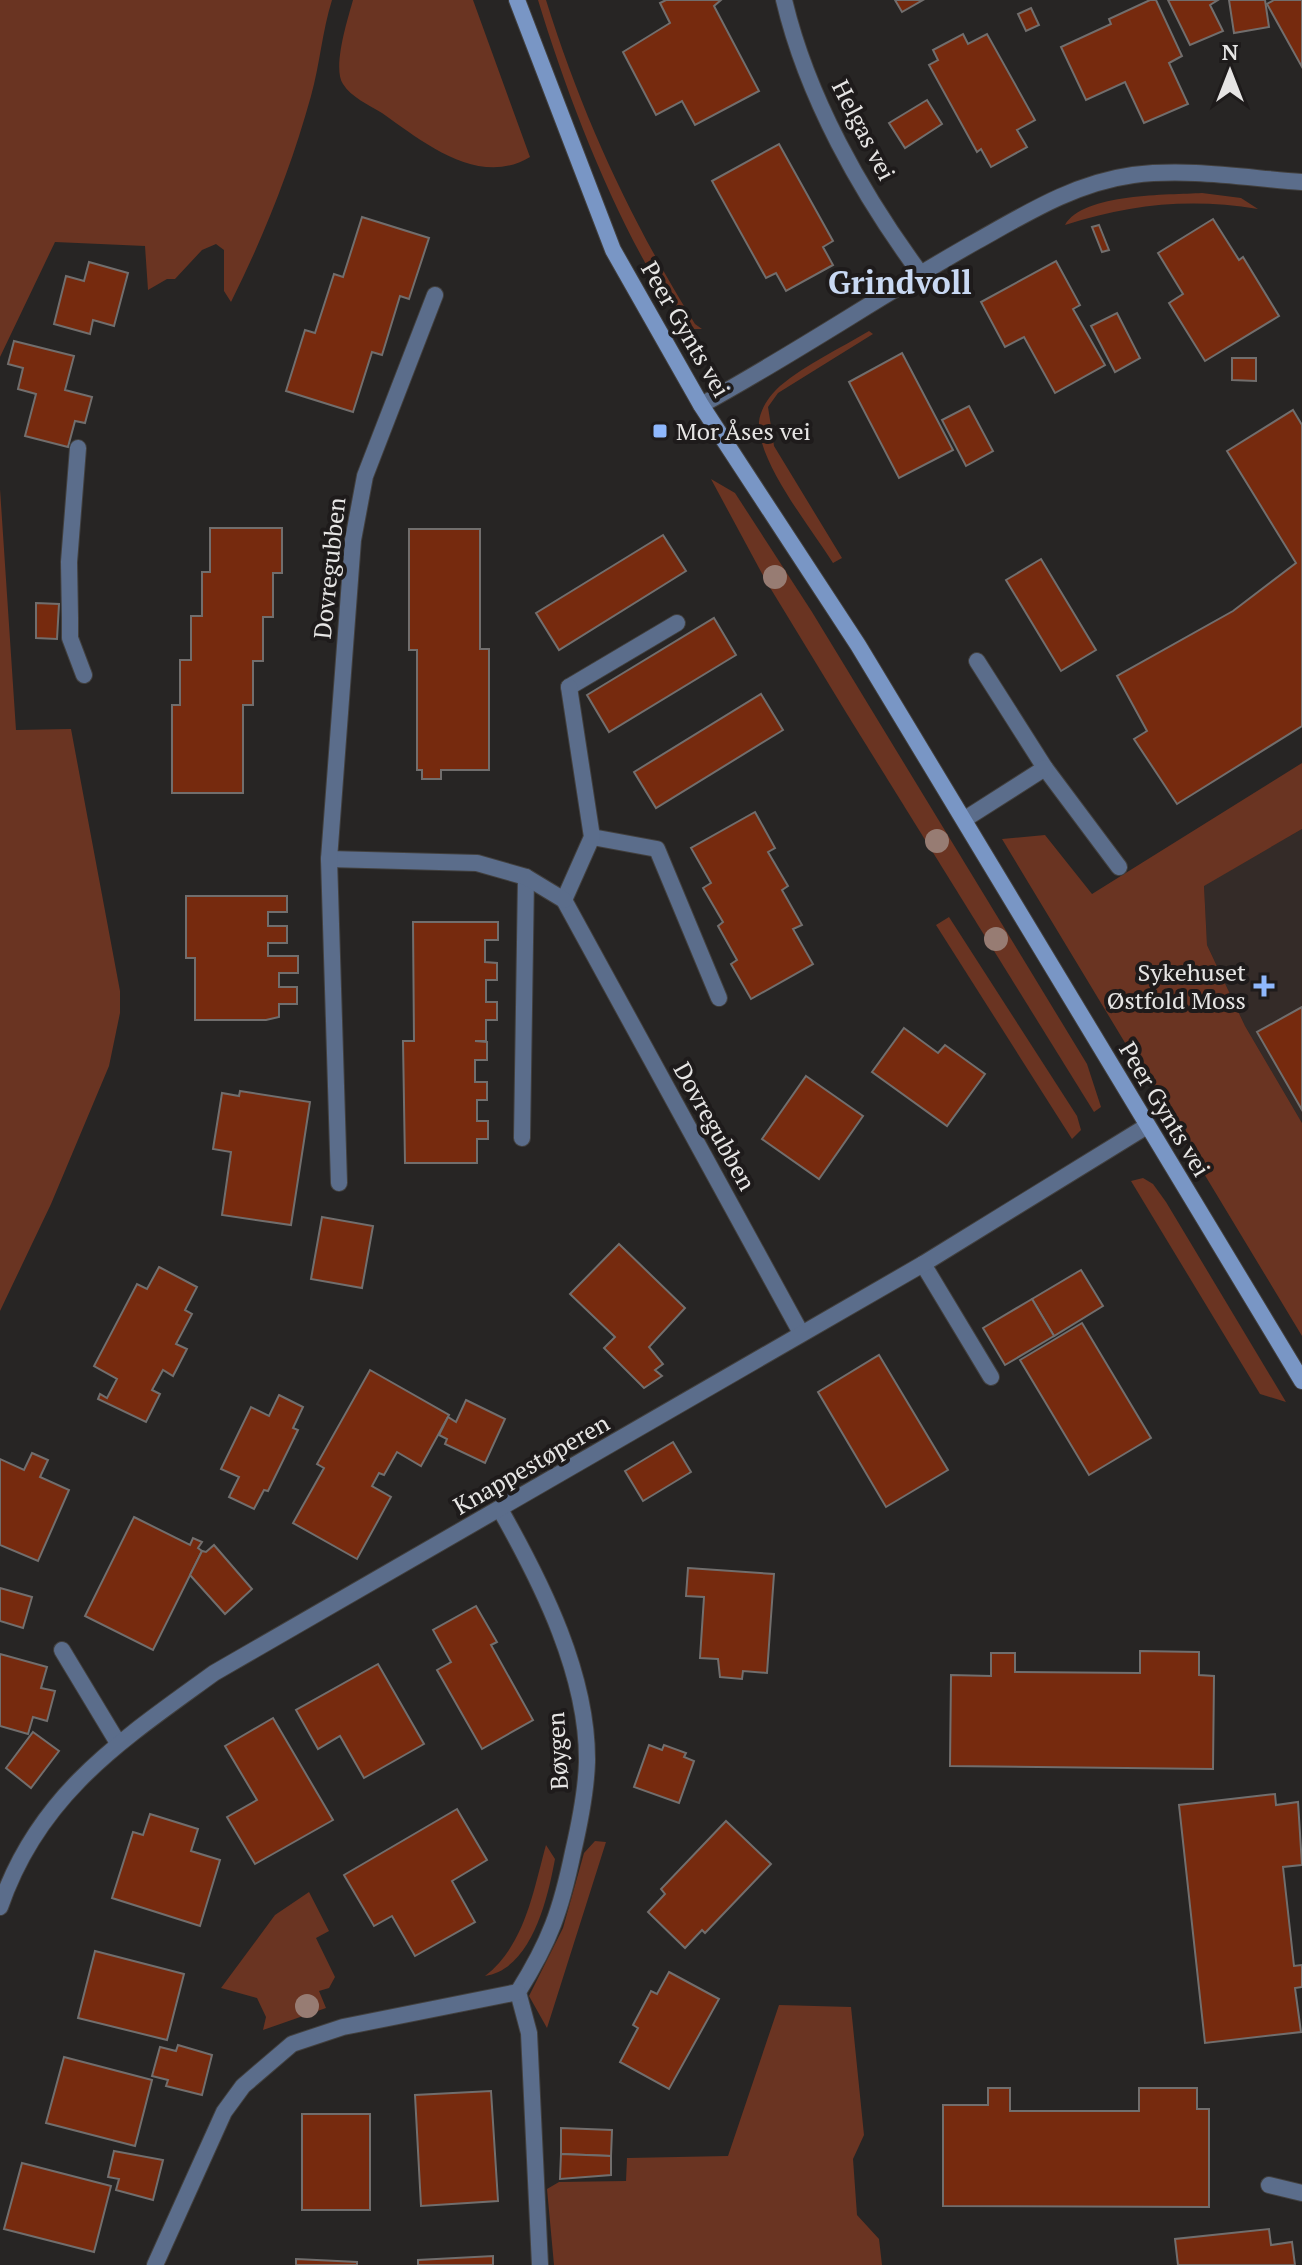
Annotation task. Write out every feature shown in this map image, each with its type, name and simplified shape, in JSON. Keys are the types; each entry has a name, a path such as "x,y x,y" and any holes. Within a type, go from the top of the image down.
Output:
{"street":[{"name":"Peer Gynts vei","path":"517,0 613,250 701,405 749,474 965,819 1302,1381"},
{"name":"Helgas vei","path":"784,0 820,102 863,185 920,273"},
{"path":"701,405 767,369 920,273 1057,196 1133,175 1203,173 1302,182"},
{"name":"Dovregubben","path":"339,1183 329,859 353,540 365,476 435,295"},
{"path":"78,448 69,562 70,638 84,675"},
{"path":"329,859 477,863 526,877 564,900 592,837 569,687 677,623"},
{"path":"977,661 1045,768 1119,867"},
{"path":"965,819 1045,768"},
{"path":"592,837 657,849 719,998"},
{"path":"522,1138 526,877"},
{"name":"Dovregubben","path":"564,900 801,1333"},
{"name":"Knappestøperen","path":"0,1907 26,1845 49,1813 118,1743 214,1673 501,1511 923,1264 1147,1126"},
{"path":"923,1264 991,1377"},
{"name":"Bøygen","path":"501,1511 527,1557 565,1650 581,1709 587,1760 583,1807 561,1908 546,1947 518,1992"},
{"path":"62,1650 118,1743"},
{"path":"155,2265 224,2112 243,2086 292,2044 343,2027 518,1992 529,2033 540,2265"},
{"path":"1269,2185 1302,2193"}],"shaded area":[{"path":"0,0 332,0 314,84 295,149 266,227 231,302 224,291 224,250 216,244 202,250 175,279 167,279 148,290 145,246 55,242 0,357"},
{"path":"353,0 473,0 530,157 511,165 491,167 452,158 351,93 343,84 339,67"},
{"path":"538,0 546,0 592,127 629,206 671,285 695,324 702,329 690,329 682,323 659,288 618,209 581,125"},
{"path":"1202,193 1241,198 1258,209 1208,204 1161,205 1113,212 1065,225 1089,207 1108,201"},
{"path":"869,331 873,334 778,393 768,407 774,446 842,558 833,563 776,475 761,438 759,422 766,402 780,386 812,363"},
{"path":"711,479 735,493 812,612 1087,1064 1101,1107 1094,1112 766,581"},
{"path":"0,489 16,730 71,729 120,991 120,1013 109,1066 51,1204 0,1311"},
{"path":"1302,763 1302,829 1204,886 1207,945 1245,1026 1302,1123 1302,1336 1002,839 1045,835 1092,894"},
{"name":"Sykehuset Østfold Moss","path":"1302,829 1302,1123 1245,1026 1207,945 1204,885"},
{"path":"949,917 1077,1116 1081,1130 1072,1139 936,925"},
{"path":"1143,1178 1153,1184 1166,1202 1286,1402 1260,1394 1131,1181"},
{"path":"595,1841 606,1842 547,2028 529,1996 563,1928 584,1853"},
{"path":"546,1845 555,1859 535,1929 515,1960 501,1971 485,1976 510,1949 526,1916"},
{"path":"309,1892 329,1931 316,1938 335,1977 329,1988 319,1991 326,2008 263,2030 266,2017 257,1998 221,1988 275,1915"},
{"path":"779,2005 851,2007 864,2135 853,2159 857,2215 879,2239 882,2265 554,2265 547,2189 559,2182 626,2181 627,2158 728,2156"}],"building":[{"path":"666,0 721,0 714,6 759,91 695,125 682,101 656,115 623,52 670,23 660,3"},
{"path":"895,0 923,0 902,12"},
{"path":"1156,0 1182,56 1169,63 1188,104 1144,123 1125,82 1086,100 1061,47 1111,24 1109,19"},
{"path":"1168,0 1218,0 1210,5 1223,31 1190,45"},
{"path":"1229,0 1265,0 1269,27 1234,33"},
{"path":"1274,0 1302,0 1302,67 1267,4"},
{"path":"1031,8 1039,25 1026,31 1018,14"},
{"path":"963,34 968,44 987,34 1035,120 1017,130 1027,147 991,167 981,149 977,152 929,65 938,60 933,50"},
{"path":"927,100 942,124 905,148 889,123"},
{"path":"779,144 833,241 823,247 833,265 786,291 776,273 766,278 712,181"},
{"path":"362,217 429,238 409,299 400,296 382,355 372,352 353,412 286,391 305,330 315,333 334,274 343,277"},
{"path":"1213,219 1239,260 1243,257 1279,316 1205,361 1169,303 1183,294 1158,253"},
{"path":"1099,225 1109,250 1102,252 1092,227"},
{"path":"1056,261 1080,305 1073,309 1105,365 1055,393 1024,337 1005,347 981,302"},
{"path":"89,262 128,273 114,326 93,320 90,334 54,324 66,276 84,281"},
{"path":"1117,313 1140,358 1115,372 1091,326"},
{"path":"14,341 74,356 65,390 92,397 85,423 75,421 68,447 25,436 36,394 18,389 23,368 8,364"},
{"path":"902,353 953,450 899,478 849,382"},
{"path":"1232,358 1256,358 1256,381 1232,380"},
{"path":"969,406 993,451 966,466 942,420"},
{"path":"1293,410 1302,425 1302,726 1177,804 1134,739 1147,731 1117,676 1233,611 1296,563 1227,451"},
{"path":"210,528 282,528 282,573 273,573 273,617 263,617 263,661 253,661 253,705 243,705 243,793 172,793 172,705 180,705 180,660 191,660 191,616 202,616 202,572 210,572"},
{"path":"409,529 480,529 480,649 489,649 489,770 441,770 441,779 422,779 422,770 417,770 417,650 409,650"},
{"path":"663,535 686,571 559,650 536,613"},
{"path":"1041,559 1096,650 1061,671 1006,580"},
{"path":"36,603 59,604 57,639 36,638"},
{"path":"714,618 736,655 609,732 587,695"},
{"path":"761,694 783,730 656,808 634,772"},
{"path":"755,812 775,848 768,852 788,886 782,890 802,925 793,929 813,964 751,999 731,964 737,960 718,926 723,922 703,888 711,883 691,848"},
{"path":"186,896 287,896 287,912 268,912 268,926 287,926 287,943 268,943 268,956 298,956 298,973 279,973 279,987 297,987 297,1004 279,1004 279,1017 266,1020 195,1020 195,958 186,958"},
{"path":"413,922 498,922 498,940 485,940 485,962 497,963 497,980 486,980 486,1002 497,1002 497,1020 486,1020 486,1041 475,1041 487,1042 487,1060 475,1060 475,1082 487,1082 487,1100 477,1100 477,1121 488,1121 488,1139 477,1139 477,1163 405,1163 403,1041 414,1041"},
{"path":"1302,1007 1302,1110 1257,1032"},
{"path":"904,1028 938,1053 945,1045 985,1074 947,1126 872,1072"},
{"path":"806,1076 863,1116 819,1179 762,1139"},
{"path":"240,1091 310,1102 291,1225 222,1215 231,1152 213,1149 222,1093 239,1096"},
{"path":"322,1217 373,1226 362,1288 311,1279"},
{"path":"619,1244 685,1308 649,1347 663,1364 655,1370 662,1376 644,1388 604,1348 615,1337 570,1294"},
{"path":"159,1267 197,1287 185,1310 192,1314 176,1344 187,1349 173,1376 163,1370 152,1390 160,1394 146,1422 98,1399 100,1394 107,1398 117,1379 94,1366 137,1284 147,1289"},
{"path":"1081,1270 1103,1306 1054,1336 1032,1299"},
{"path":"1032,1299 1054,1336 1005,1365 983,1328"},
{"path":"1082,1323 1151,1438 1089,1475 1020,1360"},
{"path":"879,1355 948,1470 886,1507 818,1392"},
{"path":"370,1370 449,1415 421,1466 397,1452 384,1475 379,1473 372,1486 391,1497 357,1559 293,1523 324,1468 317,1464"},
{"path":"279,1395 303,1407 293,1428 298,1430 268,1491 264,1490 254,1509 229,1497 239,1477 221,1469 251,1407 269,1416"},
{"path":"466,1400 505,1419 485,1463 445,1444 447,1439 439,1435 448,1417 456,1422"},
{"path":"673,1442 691,1472 643,1501 625,1471"},
{"path":"32,1453 48,1460 40,1477 69,1490 38,1561 0,1545 0,1459 24,1470"},
{"path":"134,1517 190,1545 193,1538 202,1542 198,1548 202,1551 153,1650 85,1616"},
{"path":"214,1545 252,1589 225,1614 190,1575 202,1551 206,1552"},
{"path":"688,1568 774,1574 767,1673 743,1671 742,1679 720,1677 718,1659 700,1658 704,1597 686,1596"},
{"path":"0,1588 32,1597 23,1628 0,1621"},
{"path":"476,1606 497,1642 491,1645 533,1720 482,1749 437,1670 451,1662 433,1630"},
{"path":"1140,1651 1199,1652 1199,1675 1214,1676 1213,1769 950,1766 951,1675 991,1676 991,1653 1015,1653 1015,1672 1140,1673"},
{"path":"0,1654 47,1667 41,1688 55,1691 47,1721 33,1717 28,1734 0,1726"},
{"path":"378,1664 424,1744 364,1778 340,1736 318,1749 296,1710"},
{"path":"273,1718 333,1820 255,1864 227,1817 257,1800 225,1746"},
{"path":"33,1732 59,1751 31,1788 6,1768"},
{"path":"649,1745 662,1750 664,1745 686,1753 684,1757 694,1761 679,1803 634,1787"},
{"path":"1275,1794 1276,1805 1298,1802 1302,1865 1283,1867 1294,1966 1302,1965 1302,1987 1295,1988 1301,2032 1205,2043 1179,1805"},
{"path":"457,1809 487,1860 452,1881 475,1922 415,1956 392,1916 374,1926 344,1875"},
{"path":"150,1814 198,1829 191,1851 220,1860 200,1926 112,1898 133,1832 143,1835"},
{"path":"726,1821 771,1864 705,1933 702,1930 685,1948 648,1912 665,1894 661,1889"},
{"path":"95,1951 184,1974 167,2040 78,2018"},
{"path":"669,1972 719,1999 669,2089 620,2062 638,2028 633,2025 651,1991 657,1994"},
{"path":"178,2045 212,2055 202,2095 166,2086 168,2080 152,2076 160,2047 176,2051"},
{"path":"64,2057 152,2080 135,2146 46,2123"},
{"path":"988,2088 1010,2088 1010,2111 1139,2111 1139,2088 1197,2088 1197,2109 1209,2109 1209,2207 943,2206 943,2105 988,2105"},
{"path":"491,2091 498,2201 421,2206 415,2095"},
{"path":"302,2114 370,2114 370,2210 302,2210"},
{"path":"561,2128 612,2130 611,2156 561,2154"},
{"path":"114,2151 163,2160 153,2200 116,2190 119,2179 108,2177"},
{"path":"561,2154 611,2156 611,2175 560,2179"},
{"path":"22,2163 111,2186 94,2252 4,2229"},
{"path":"1269,2229 1271,2245 1292,2242 1295,2265 1178,2265 1175,2239"},
{"path":"493,2256 493,2265 418,2265 418,2260"},
{"path":"296,2259 357,2262 357,2265 296,2265"}],"place":[{"name":"Mor Åses vei","path":"660,431"},
{"name":"Sykehuset Østfold Moss","path":"1264,986"}],"district":[{"name":"Grindvoll","path":"900,282"}]}
